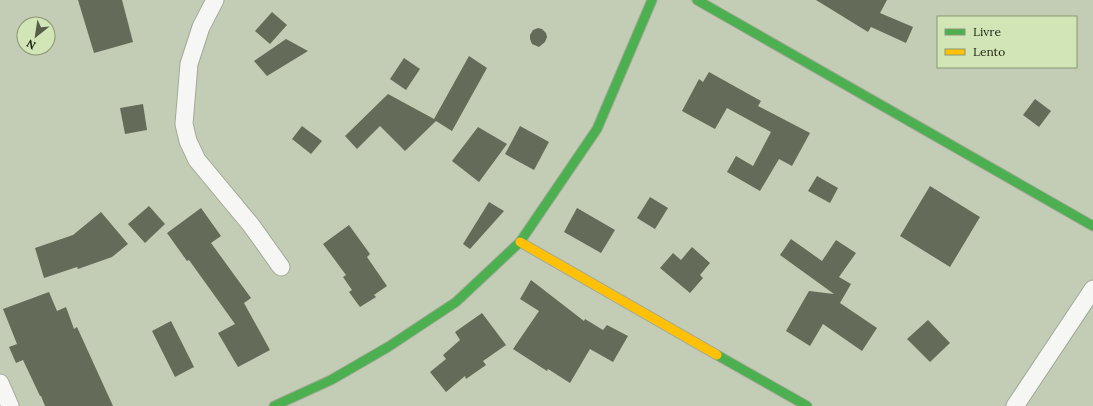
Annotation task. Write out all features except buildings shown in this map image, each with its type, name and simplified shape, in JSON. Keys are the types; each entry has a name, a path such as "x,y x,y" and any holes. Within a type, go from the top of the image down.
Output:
{"street":[{"path":"215,0 201,27 189,64 184,124 188,141 197,160 251,225 282,267"},
{"path":"274,406 291,402 331,380 388,347 456,302 520,242 597,129 652,0"},
{"path":"697,0 1093,226"},
{"path":"520,242 807,406"},
{"path":"1015,406 1093,289"},
{"path":"0,383 10,406"}],"traffic: fast":[{"path":"274,406 331,380 388,347 456,302 520,242 597,129 652,0"},
{"path":"697,0 1093,226"},
{"path":"717,355 807,406"}],"traffic: slow":[{"path":"520,242 717,355"}]}
